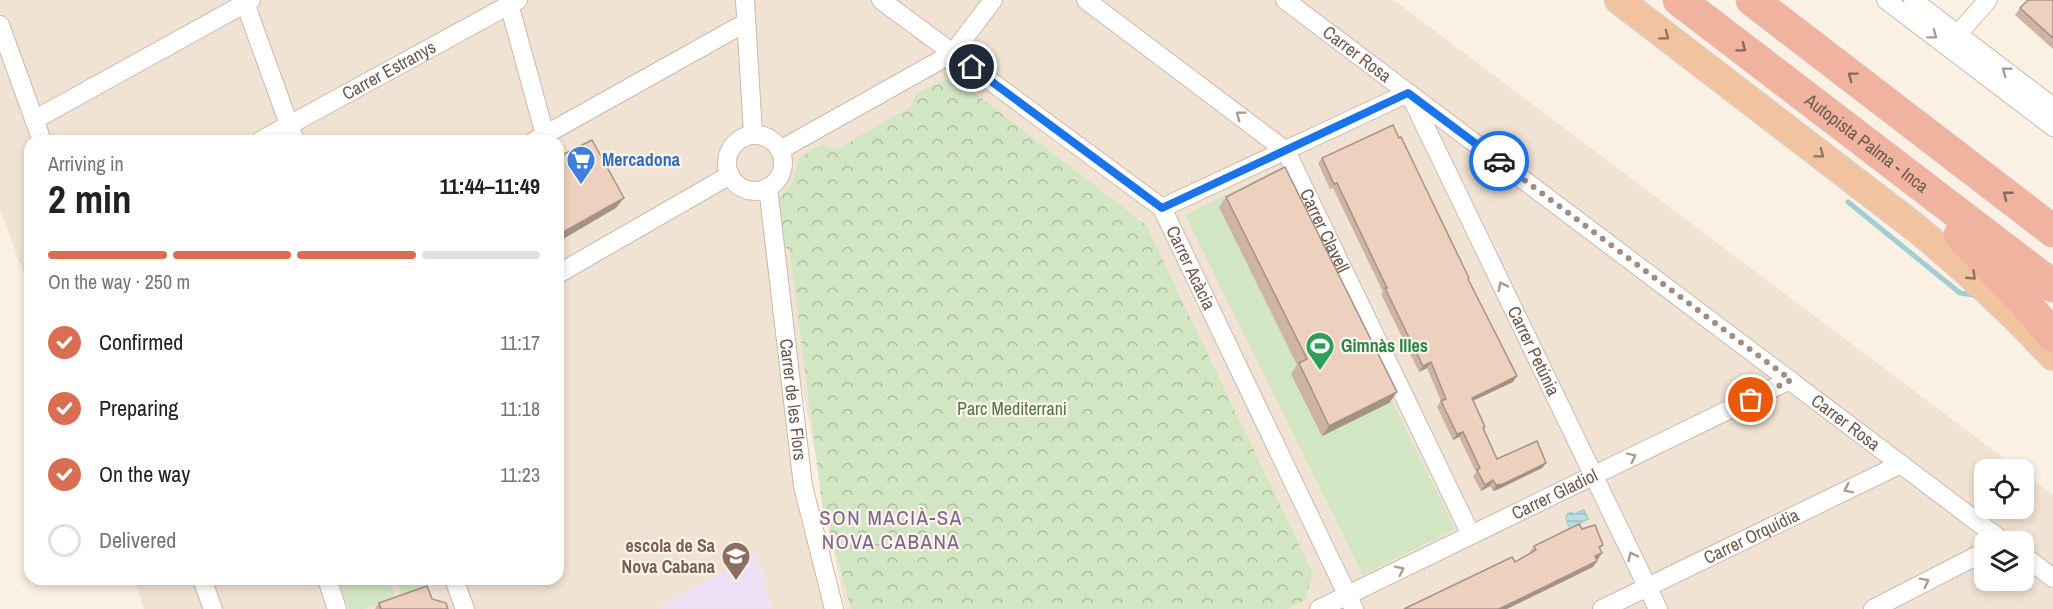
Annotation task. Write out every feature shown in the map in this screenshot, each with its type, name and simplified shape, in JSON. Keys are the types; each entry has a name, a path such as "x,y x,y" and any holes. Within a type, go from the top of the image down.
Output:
{"highway":[{"path":"1619,0 1960,264 2012,312 2053,356"},
{"name":"Autopista Palma - Inca","path":"1679,0 2053,286"},
{"path":"1752,0 2053,231"},
{"path":"1882,155 2024,302 2053,336"}],"street":[{"path":"745,0 753,134"},
{"name":"Carrer Acàcia","path":"881,0 1162,208 1351,602"},
{"path":"780,150 953,53 993,0"},
{"name":"Carrer Clavell","path":"1086,0 1286,150 1471,535"},
{"name":"Carrer Rosa","path":"1285,0 1989,531"},
{"path":"1886,0 2053,127"},
{"path":"1913,0 2053,107"},
{"path":"1958,34 1988,0"},
{"path":"34,120 246,1 292,133"},
{"path":"512,2 538,135"},
{"name":"Carrer Estranys","path":"292,133 512,2"},
{"path":"544,135 745,23"},
{"path":"0,26 40,135"},
{"path":"1162,208 1408,93"},
{"name":"Carrer Petúnia","path":"1408,93 1658,609"},
{"path":"753,134 765,136 780,150 783,163 781,173 768,188 753,191 744,189 729,175 726,159 729,150 743,137 753,134"},
{"path":"564,271 729,175"},
{"name":"Carrer de les Flors","path":"768,188 803,486 834,609"},
{"name":"Carrer Gladiol","path":"1319,609 1351,602 1471,535 1791,380"},
{"name":"Carrer Orquídia","path":"1602,609 1901,464"},
{"path":"1873,609 1974,557"},
{"path":"2034,564 2053,579"},
{"path":"204,585 213,609"},
{"path":"329,585 337,609"},
{"path":"456,585 465,609"}],"shaded area":[{"path":"0,0 1394,0 2005,459 1974,459 1974,519 2034,519 2034,481 2053,495 2053,609 845,609 780,273 806,496 834,609 144,609 136,585 564,585 564,135 24,135 24,275 0,209"},
{"name":"escola de Sa Nova Cabana","path":"757,553 771,609 657,609"}],"green space":[{"name":"Parc Mediterrani","path":"954,77 1146,225 1313,574 1305,600 1286,609 851,609 822,504 790,252 779,239 777,198 791,186 799,158 822,144 835,150 910,107 917,92"},
{"name":"Gimnàs Illes","path":"1278,169 1455,529 1363,575 1185,215"},
{"path":"340,585 391,585 395,597 364,609 349,609"},
{"path":"398,585 423,585 425,589 403,598"}],"water":[{"path":"1584,510 1588,519 1570,529 1566,519 1567,514"}],"building":[{"path":"2028,0 2053,0 2053,38 2020,8"},
{"path":"1393,125 1399,138 1401,137 1517,376 1472,398 1497,459 1537,441 1546,463 1503,484 1496,485 1493,480 1485,485 1477,470 1480,468 1463,432 1457,434 1441,401 1446,399 1431,362 1423,366 1337,183 1334,184 1322,158"},
{"name":"Mercadona","path":"592,140 624,198 564,232 564,154"},
{"path":"1285,167 1397,392 1329,426 1299,363 1307,359 1226,197"},
{"path":"1579,524 1582,529 1595,525 1603,545 1599,547 1602,553 1595,556 1597,561 1499,609 1404,609 1512,557 1515,562 1536,550 1534,546"},
{"path":"427,586 432,599 446,603 448,609 381,609 379,603"}],"waterway":[{"path":"1848,202 1960,293 1974,295"}],"way so far":[{"path":"1499,161 1791,380 1751,400"}],"place":[{"name":"Mercadona","path":"581,186"},
{"name":"Gimnàs Illes","path":"1320,372"},
{"name":"escola de Sa Nova Cabana","path":"736,582"}],"district":[{"name":"SON MACIÀ-SA NOVA CABANA","path":"891,530"}],"route":[{"path":"972,67 1162,208 1408,93 1499,161"}]}
